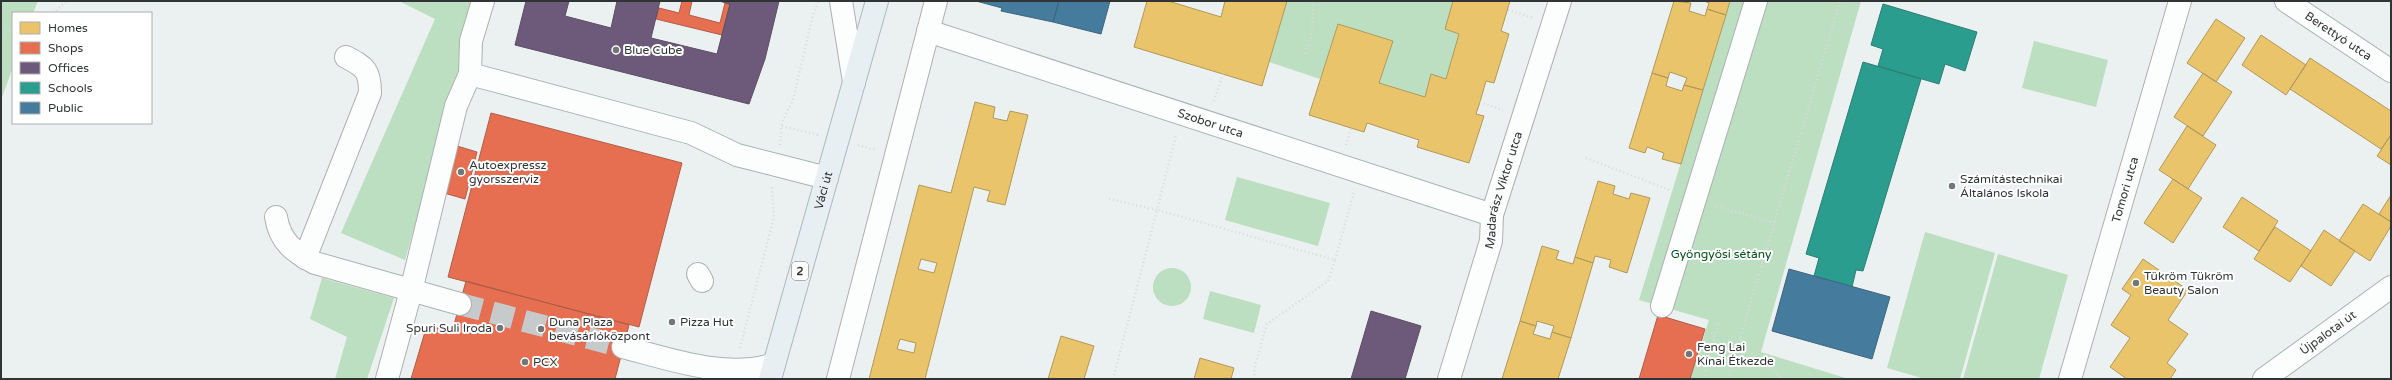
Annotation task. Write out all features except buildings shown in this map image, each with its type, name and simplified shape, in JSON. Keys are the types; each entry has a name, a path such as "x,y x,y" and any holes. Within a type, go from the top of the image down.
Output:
{"main road":[{"name":"Váci út","path":"772,371 877,1"}],"street":[{"path":"387,379 411,291 456,106 470,74 471,41 483,1"},
{"path":"841,1 854,82"},
{"path":"838,379 936,1"},
{"name":"Madarász Viktor utca","path":"1449,379 1491,241 1492,216 1560,1"},
{"path":"1662,306 1756,1"},
{"name":"Tomori utca","path":"2070,379 2180,1"},
{"name":"Berettyó utca","path":"2286,1 2391,71"},
{"name":"Szobor utca","path":"928,31 1182,113 1492,216"},
{"path":"305,258 370,92 370,78 363,66 346,57"},
{"path":"470,74 691,134 737,154 827,178"},
{"path":"276,217 283,240 305,258 315,263 460,304"},
{"name":"Újpalotai út","path":"2264,379 2391,287"},
{"path":"623,347 722,372 733,373 772,371"},
{"path":"680,362 697,379"}],"path":[{"path":"54,12 67,1"},
{"path":"782,126 793,100 812,19 819,1"},
{"path":"1305,53 1312,32 1312,1"},
{"path":"1728,379 1840,1"},
{"path":"1508,10 1533,18"},
{"path":"1,33 12,30"},
{"path":"1214,101 1223,74"},
{"path":"1480,102 1506,111"},
{"path":"1113,379 1182,113"},
{"path":"1346,146 1351,128"},
{"path":"733,373 774,217 772,183 775,164"},
{"path":"1255,379 1254,369 1266,324 1328,281 1360,172"},
{"path":"1109,199 1156,210 1335,260"},
{"path":"1703,379 1719,322"},
{"path":"1739,344 1783,379"}],"green space":[{"path":"1,1 38,1 33,12 12,12 12,70 1,100"},
{"path":"399,1 478,1 405,260 341,233 435,19"},
{"path":"1287,1 1453,1 1445,29 1459,34 1446,79 1431,74 1425,97 1379,83 1393,41 1338,24 1320,79 1269,62"},
{"name":"Gyöngyösi sétány","path":"1730,1 1861,1 1761,352 1849,379 1690,379 1709,320 1639,300"},
{"path":"2034,41 2108,60 2096,107 2022,88"},
{"path":"1237,177 1330,203 1318,246 1225,220"},
{"path":"1925,232 1995,253 1960,379 1925,379 1887,368"},
{"path":"1998,254 2068,275 2039,379 1963,379"},
{"path":"1168,268 1176,268 1183,271 1188,276 1191,287 1188,298 1183,303 1176,306 1168,306 1161,303 1156,298 1153,291 1153,283 1156,276 1161,271"},
{"path":"322,278 394,298 367,379 335,379 347,337 310,319"},
{"path":"1210,291 1261,305 1254,333 1203,319"}],"tunnel":[{"path":"460,304 623,347"}],"place":[{"name":"Blue Cube","path":"616,50"},
{"name":"Autoexpressz gyorsszerviz","path":"461,172"},
{"name":"Számítástechnikai Általános Iskola","path":"1952,186"},
{"name":"Tükröm Tükröm Beauty Salon","path":"2136,283"},
{"name":"Pizza Hut","path":"672,322"},
{"name":"Spuri Suli Iroda","path":"500,328"},
{"name":"Duna Plaza bevásárlóközpont","path":"541,329"},
{"name":"Feng Lai Kínai Étkezde","path":"1689,354"},
{"name":"PCX","path":"525,362"}]}
